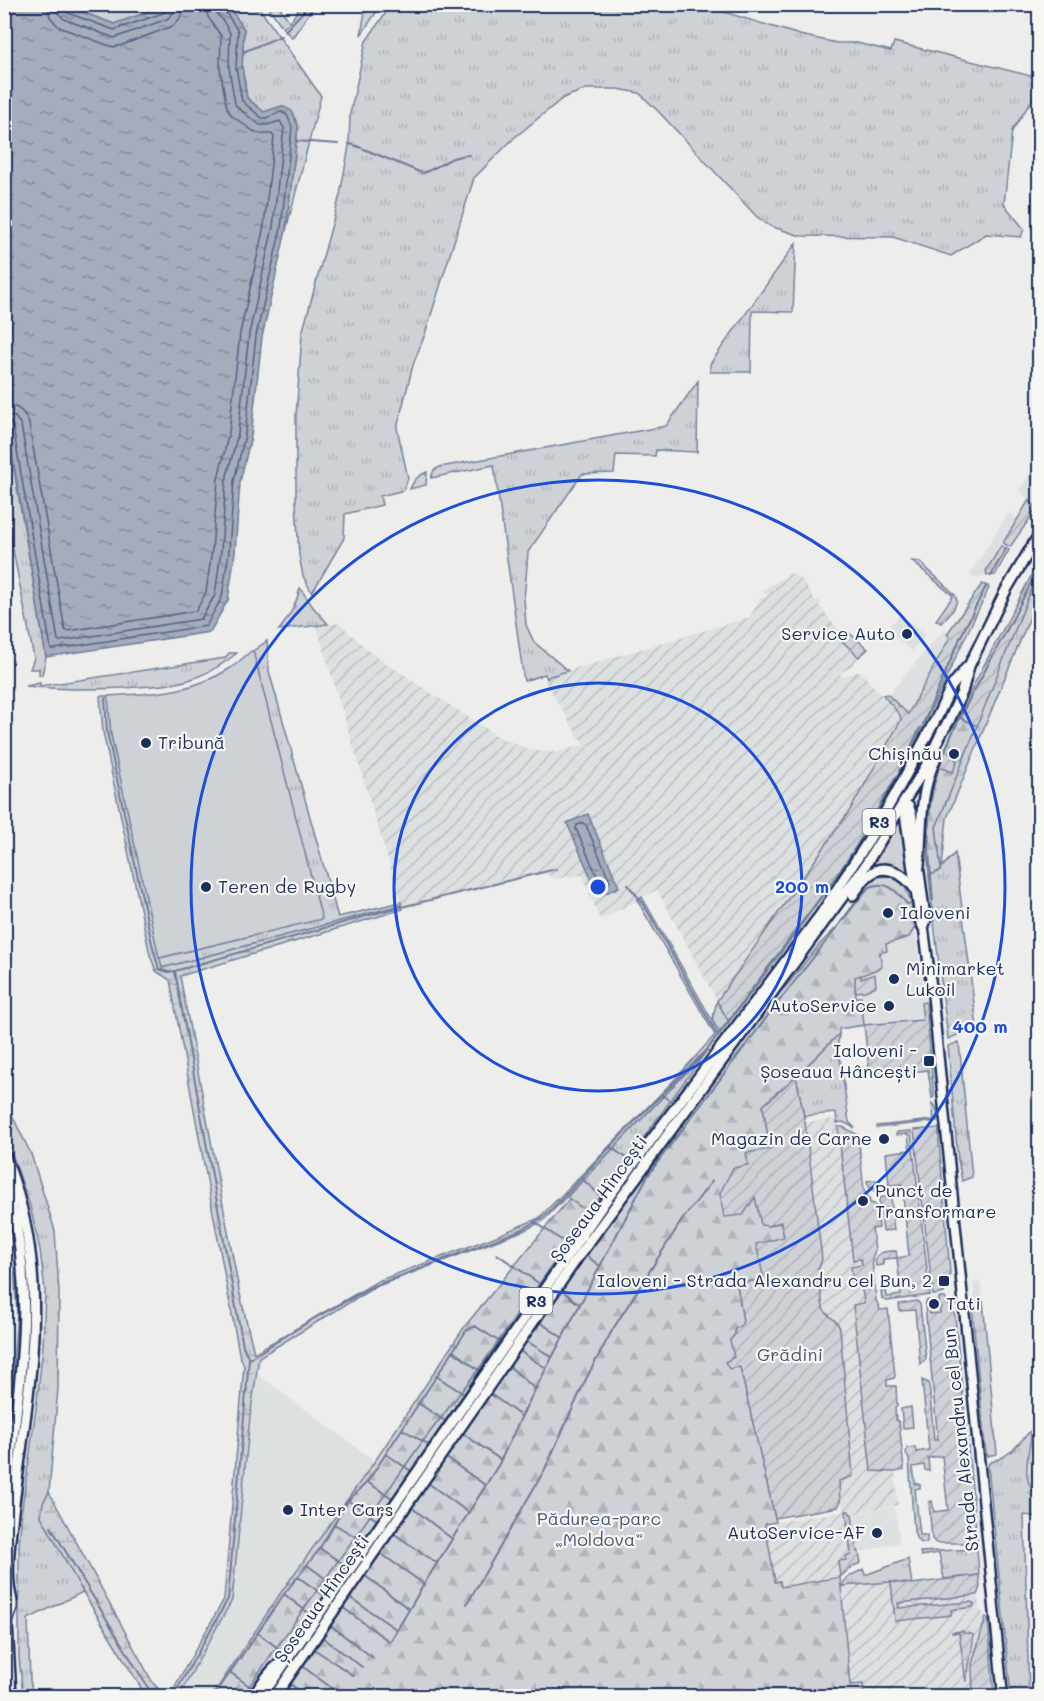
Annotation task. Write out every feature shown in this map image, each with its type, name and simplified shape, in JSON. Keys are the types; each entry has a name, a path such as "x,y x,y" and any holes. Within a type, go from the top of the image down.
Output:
{"highway":[{"name":"R3","path":"919,866 923,794 931,769 947,735 949,721 962,692 969,666 1006,590 1040,533"},
{"name":"R3","path":"902,803 904,789 951,687 969,666"},
{"name":"Șoseaua Hîncești","path":"262,1696 601,1208 821,914 867,843 938,715"},
{"name":"Șoseaua Hîncești","path":"275,1696 580,1254 859,876 926,766 949,721"},
{"name":"R3","path":"886,810 891,805 902,803"},
{"name":"R3","path":"821,914 846,882 895,805 902,803"},
{"name":"R3","path":"751,1023 793,974 867,877 880,870 894,871 904,877 916,890"},
{"path":"4,1154 18,1192 28,1239 32,1263 34,1312 31,1365 10,1532 7,1596 12,1607 7,1614 10,1696"},
{"path":"4,1181 20,1249 24,1286 19,1389 4,1506"},
{"path":"253,1696 278,1664 289,1658"}],"main road":[{"name":"Strada Alexandru cel Bun","path":"902,803 909,806 911,811 926,921 924,930"},
{"name":"Strada Alexandru cel Bun","path":"902,803 932,991 1003,1696"}],"shaded area":[{"path":"1039,462 1039,504 1037,508 1019,490"},
{"path":"1009,512 1017,519 986,571 987,576 975,579 970,573"},
{"path":"791,573 802,580 816,601 819,600 821,603 819,605 846,640 844,642 859,657 850,668 840,673 842,677 860,671 900,715 901,720 850,810 717,1001 657,890 600,920 582,875 558,879 542,873 403,909 316,625 339,623 369,651 499,737 537,751 557,752 583,745 546,682 549,676 750,617 760,598 767,596 763,590"},
{"path":"901,614 925,635 912,651 886,629"},
{"path":"943,630 950,636 908,714 888,695"},
{"path":"915,927 926,1003 921,1003 923,1020 864,1025 860,997 856,997 855,977 886,944 909,937"},
{"path":"837,1119 853,1259 861,1259 862,1266 851,1267 861,1282 864,1304 853,1306 871,1471 895,1472 898,1505 850,1514 851,1555 847,1560 838,1561 840,1577 781,1587 780,1582 775,1582 765,1524 845,1511 840,1502 838,1485 839,1481 851,1477 841,1339 823,1308 818,1271 822,1259 805,1122"},
{"path":"981,1282 983,1301 975,1302 973,1283"},
{"path":"939,1298 941,1313 930,1314 928,1300"},
{"path":"256,1373 375,1461 282,1591 212,1696 193,1696 182,1690 232,1600"},
{"path":"1039,1425 1039,1496 1029,1485 1026,1477 1032,1429"},
{"path":"894,1506 900,1542 857,1553 852,1514"},
{"path":"979,1575 980,1587 977,1594 980,1610 988,1619 993,1696 864,1696 863,1684 850,1685 841,1586 891,1582 912,1584"}],"green space":[{"path":"302,4 315,5 292,38 283,28"},
{"path":"63,5 168,5 114,24"},
{"path":"224,5 257,5 321,96 286,230 298,126 282,106 264,112 247,98 242,67 244,29"},
{"path":"267,5 278,5 290,22 283,28"},
{"path":"366,5 381,5 361,35"},
{"path":"394,5 701,5 800,35 837,43 857,43 891,51 894,42 1039,78 1039,89 1012,131 1004,204 1024,229 1021,237 986,234 951,256 893,237 801,236 770,226 757,217 639,93 618,89 586,89 563,98 514,138 474,178 413,365 397,428 408,478 404,490 380,496 382,505 345,514 344,538 312,593 303,576 299,555 296,503 296,416 302,334 340,195 349,146 350,114 366,41 387,11"},
{"path":"796,243 793,312 752,311 751,372 710,372 710,364"},
{"path":"698,381 697,452 656,450 655,456 616,455 614,473 582,474 528,552 524,598 526,625 534,642 568,671 547,679 545,674 524,681 494,465 431,478 434,470 440,467 666,426"},
{"path":"4,411 46,657 42,675 39,675 39,669 30,669 34,658 5,509"},
{"path":"427,472 426,485 410,489 416,479"},
{"path":"1029,500 1037,508 1010,547 1003,543"},
{"path":"1001,546 1009,550 995,575 987,576 986,571"},
{"path":"912,561 920,562 955,595 957,601 953,610 941,623 936,620 953,596"},
{"path":"1038,563 1039,576 1034,582 977,726 959,717"},
{"path":"1039,576 1039,595 947,818 942,867 955,853 977,1027 948,1039 929,876 941,870 936,827 1034,582"},
{"path":"982,584 989,588 923,727 879,809 826,891 729,1022 717,1001 850,810 901,720 900,715 883,695 887,694 908,714 950,637 947,634"},
{"path":"300,588 328,624 279,630 297,600"},
{"path":"847,631 868,649 859,657 843,642"},
{"path":"267,641 269,671 338,917 401,902 401,905 162,968 159,958 321,918 253,651"},
{"path":"253,651 322,919 159,958 111,735 108,696 185,688 229,669"},
{"path":"229,653 237,653 203,675 171,684 87,689 26,686 40,683 40,686 225,658"},
{"path":"100,696 108,696 111,735 162,968 401,905 403,909 180,976 239,1290 254,1353 378,1281 539,1218 715,1035 637,900 642,897 720,1034 705,1053 543,1221 375,1287 259,1357 250,1417 232,1600 182,1690 175,1686 224,1599 244,1366 239,1353 170,980 156,971 150,955 103,732"},
{"path":"959,717 977,726 936,827 941,870 929,876 927,834 931,794 937,766 952,772 957,761 945,749"},
{"path":"945,749 957,761 953,772 937,766"},
{"path":"902,817 912,879 893,867 882,865 871,868"},
{"name":"Pădurea-parc „Moldova”","path":"890,876 899,881 906,890 911,902 915,927 909,937 886,944 887,951 880,953 882,967 855,978 856,997 861,997 864,1025 839,1029 839,1034 763,1106 770,1149 755,1197 768,1226 781,1222 784,1237 764,1279 737,1284 743,1321 740,1367 776,1522 765,1524 775,1582 780,1581 781,1587 840,1577 850,1685 863,1684 864,1696 281,1696 606,1222 774,998 837,927 866,885 877,877"},
{"path":"875,974 876,986 855,992 855,977 861,975 861,979"},
{"path":"717,1001 729,1022 720,1034 712,1020"},
{"path":"921,1003 926,1003 934,1097 932,1098 928,1070 870,1077 864,1025 923,1020"},
{"path":"839,1034 838,1043 849,1122 855,1128 843,1122 837,1123 836,1113 804,1116 796,1077"},
{"path":"959,1042 972,1177 962,1181 958,1160 948,1046"},
{"path":"705,1053 589,1213 567,1197"},
{"name":"Grădini","path":"796,1076 805,1122 822,1259 818,1271 823,1308 840,1329 853,1476 839,1481 840,1502 838,1507 775,1518 740,1367 729,1369 725,1362 734,1357 730,1340 735,1334 735,1329 741,1326 743,1321 737,1284 764,1279 756,1244 784,1237 781,1222 768,1226 761,1225 755,1197 743,1215 724,1217 720,1193 733,1168 748,1165 746,1153 770,1149 763,1106"},
{"path":"5,1101 31,1154 55,1231 59,1292 58,1389 49,1492 43,1503 41,1516 83,1592 28,1619 30,1680 33,1696 23,1696 19,1658 19,1547 43,1346 45,1291 40,1250 30,1206 5,1134"},
{"path":"932,1103 937,1111 937,1121 877,1128 877,1126 934,1120"},
{"path":"838,1127 843,1127 858,1135 864,1190 870,1203 874,1204 877,1210 879,1228 872,1229 875,1250 872,1259 876,1300 880,1310 888,1309 895,1376 887,1380 887,1386 896,1386 896,1420 899,1422 904,1470 895,1472 871,1471 853,1305 864,1303 861,1282 853,1283 851,1267 862,1265 861,1259 853,1260"},
{"path":"939,1128 950,1275 944,1293 933,1295 914,1130"},
{"path":"911,1131 930,1295 887,1301 882,1299 881,1290 886,1290 887,1297 901,1295 897,1258 909,1256 902,1184 890,1185 890,1192 879,1192 870,1188 867,1181 876,1180 877,1186 889,1185 886,1153 910,1150 908,1134 896,1135 897,1132"},
{"path":"891,1196 892,1208 880,1209 879,1198"},
{"path":"569,1199 589,1213 483,1363 420,1445 242,1696 212,1696 282,1591 375,1461 465,1326"},
{"path":"5,1202 17,1261 20,1311 17,1361 6,1453 17,1312 14,1273 5,1235"},
{"path":"892,1212 894,1230 883,1231 881,1213"},
{"path":"566,1245 280,1661 251,1696 242,1696 420,1445 483,1363"},
{"path":"896,1251 897,1258 883,1259 883,1265 876,1266 875,1259 881,1253"},
{"path":"939,1298 945,1298 955,1316 977,1539 972,1543 936,1543 932,1539 929,1502 932,1501 934,1512 948,1510 942,1456 928,1458 929,1471 925,1470 924,1465 913,1467 915,1483 920,1485 920,1488 915,1489 920,1535 927,1535 927,1543 917,1540 914,1531 909,1459 906,1454 907,1448 915,1447 916,1452 929,1450 922,1380 929,1383 934,1440 938,1440 925,1306 928,1300 930,1314 940,1313"},
{"path":"917,1301 920,1304 926,1359 920,1364 915,1310 900,1311 899,1304"},
{"path":"983,1301 997,1454 987,1456 972,1307 975,1302"},
{"path":"911,1407 913,1427 903,1428 901,1409"},
{"path":"1032,1429 1027,1474 1029,1483 1039,1496 1040,1517 1024,1515 1029,1696 1011,1696 988,1467 989,1463 1013,1450"},
{"path":"49,1492 153,1683 165,1696 146,1696 83,1592 41,1516 43,1503"},
{"path":"846,1511 852,1514 857,1552 859,1552 861,1563 853,1566 840,1577 838,1561 846,1560 846,1556 851,1555"},
{"path":"977,1549 979,1575 944,1579 939,1553 921,1556 920,1552"},
{"path":"908,1559 912,1584 891,1582 841,1586 848,1577 863,1569 865,1575"},
{"path":"979,1575 980,1587 977,1595 898,1603 899,1608 970,1602 974,1603 973,1607 951,1610 951,1615 895,1621 891,1582 912,1584"},
{"path":"986,1617 994,1693 993,1696 973,1696 972,1664"},
{"path":"963,1631 963,1633 973,1635 966,1682 959,1633 952,1633"}],"water":[{"path":"4,5 63,5 114,24 168,5 224,5 231,9 244,29 242,67 247,98 264,112 282,106 292,111 298,126 286,230 262,337 251,436 240,482 235,552 228,600 210,632 46,657 5,411"},
{"path":"588,814 619,887 599,896 567,823"}],"waterway":[{"path":"286,30 310,4"},
{"path":"243,52 281,36"},
{"path":"296,141 338,144"},
{"path":"349,144 422,173 450,159 470,155"},
{"path":"991,576 1005,550"},
{"path":"933,900 929,825 935,779 958,720 1034,577"},
{"path":"923,724 962,634 986,586"},
{"path":"105,698 107,732 152,944 159,969 168,972 175,971"},
{"path":"899,771 920,728"},
{"path":"850,857 896,777"},
{"path":"249,1359 318,1316 374,1286 523,1229 542,1218 706,1051 846,863"},
{"path":"179,1686 228,1599 249,1359 243,1346 175,971 377,913 556,869"},
{"path":"628,885 643,903 717,1034"},
{"path":"342,1607 390,1642 499,1464 526,1407 647,1177 776,1005 868,888 885,885 895,890 909,904"},
{"path":"662,1095 669,1100"},
{"path":"610,1147 628,1159"},
{"path":"581,1178 601,1196"},
{"path":"467,1604 545,1469 587,1377 613,1329 682,1220 712,1181"},
{"path":"535,1222 567,1244"},
{"path":"497,1254 540,1284"},
{"path":"584,1254 600,1266"},
{"path":"560,1289 579,1304"},
{"path":"538,1321 563,1338"},
{"path":"214,1696 284,1594 318,1551 348,1501 368,1481 466,1331 475,1326 500,1342"},
{"path":"525,1340 552,1357"},
{"path":"518,1350 546,1368"},
{"path":"453,1351 480,1371"},
{"path":"508,1365 535,1389"},
{"path":"436,1376 464,1394"},
{"path":"489,1393 521,1416"},
{"path":"418,1403 445,1421"},
{"path":"402,1429 429,1445"},
{"path":"462,1433 501,1460"},
{"path":"386,1454 411,1471"},
{"path":"445,1457 485,1485"},
{"path":"367,1482 392,1498"},
{"path":"428,1483 469,1513"},
{"path":"350,1502 377,1520"},
{"path":"411,1507 451,1538"},
{"path":"334,1524 363,1541"},
{"path":"51,1527 153,1696"},
{"path":"393,1533 437,1563"},
{"path":"321,1549 346,1566"},
{"path":"380,1553 424,1584"},
{"path":"307,1565 333,1584"},
{"path":"364,1575 409,1609"},
{"path":"298,1577 325,1596"},
{"path":"284,1594 311,1615"},
{"path":"349,1597 396,1629"},
{"path":"330,1625 372,1657"},
{"path":"258,1633 287,1655"},
{"path":"322,1637 362,1667"},
{"path":"314,1649 354,1676"},
{"path":"302,1666 341,1695"},
{"path":"231,1673 255,1690"},
{"path":"290,1684 307,1696"}],"place":[{"name":"Service Auto","path":"907,634"},
{"name":"Tribună","path":"146,743"},
{"name":"Chișinău","path":"954,754"},
{"name":"Teren de Rugby","path":"206,887"},
{"name":"Ialoveni","path":"888,913"},
{"name":"Minimarket Lukoil","path":"894,979"},
{"name":"AutoService","path":"889,1006"},
{"name":"Ialoveni - Șoseaua Hâncești","path":"929,1061"},
{"name":"Magazin de Carne","path":"884,1139"},
{"name":"Punct de Transformare","path":"863,1201"},
{"name":"Ialoveni - Strada Alexandru cel Bun, 2","path":"944,1281"},
{"name":"Tati","path":"934,1304"},
{"name":"Inter Cars","path":"288,1510"},
{"name":"AutoService-AF","path":"877,1533"}]}
